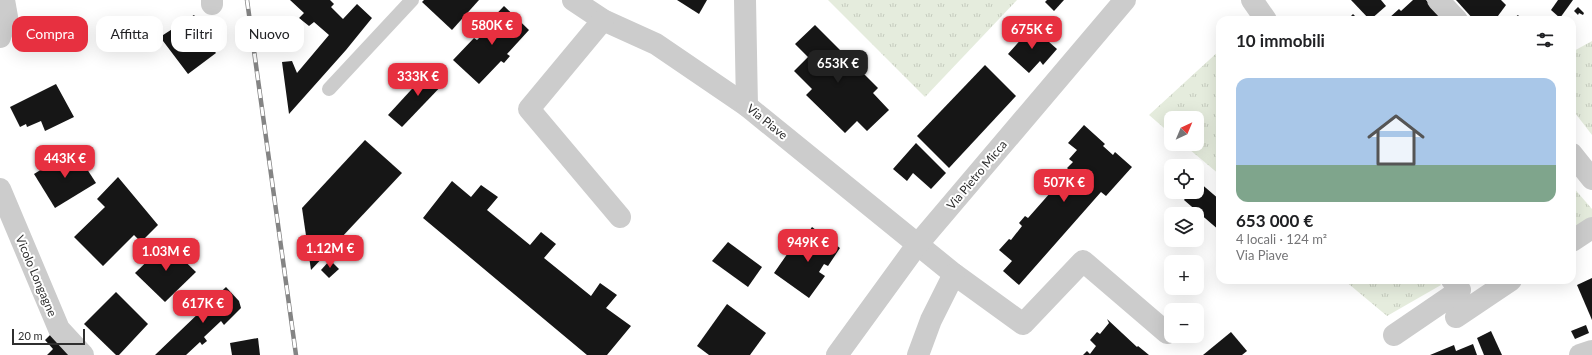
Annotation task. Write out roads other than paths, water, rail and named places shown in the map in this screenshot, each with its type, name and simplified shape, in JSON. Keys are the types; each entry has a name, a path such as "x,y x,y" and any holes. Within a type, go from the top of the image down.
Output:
{"street":[{"path":"0,37 7,17 4,0"},
{"name":"Via Piave","path":"573,0 603,20 656,44 747,106 917,245 954,274 1024,324 1083,261 1164,330"},
{"path":"745,0 747,106"},
{"name":"Via Pietro Micca","path":"837,355 917,245 1125,0"},
{"path":"1252,0 1263,16"},
{"path":"1438,0 1453,16"},
{"path":"603,20 529,109 620,217"},
{"path":"1576,159 1592,179"},
{"name":"Vicolo Longagne","path":"0,189 59,329 84,355"},
{"path":"1576,238 1592,228"},
{"path":"918,355 931,320 954,274"},
{"path":"1394,335 1460,290 1455,284"},
{"path":"1456,317 1505,284"},
{"path":"1580,355 1592,351"}],"lane":[{"path":"329,89 412,0"}],"railway":[{"path":"247,0 296,355"}]}
